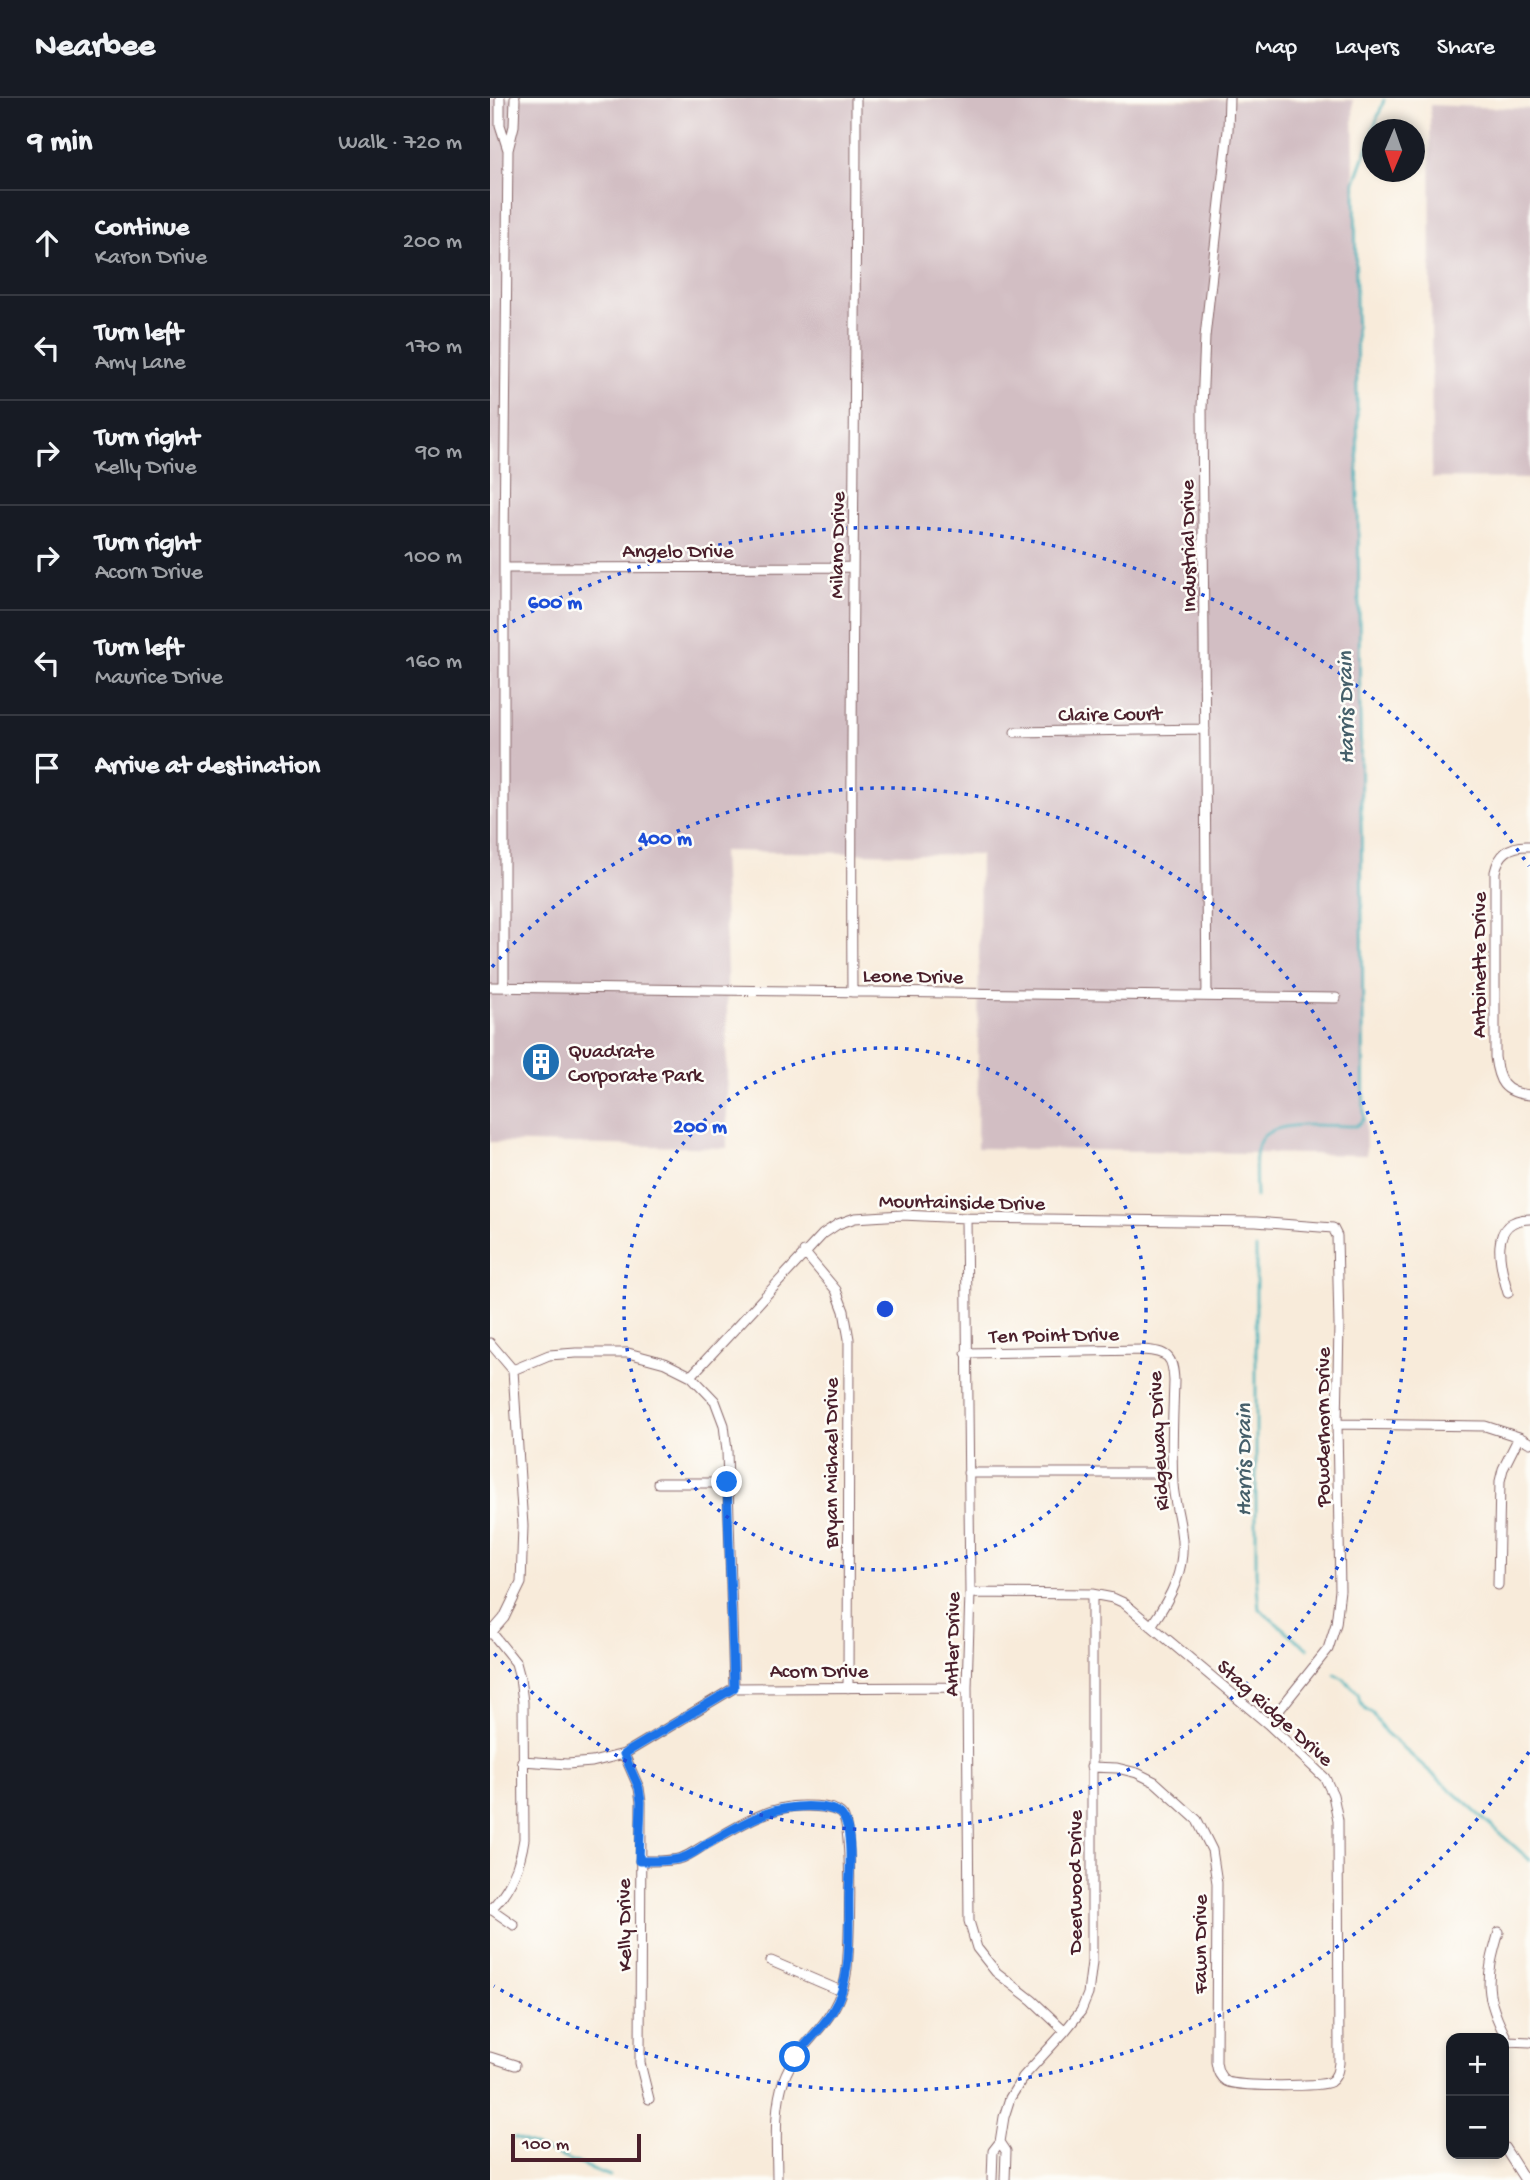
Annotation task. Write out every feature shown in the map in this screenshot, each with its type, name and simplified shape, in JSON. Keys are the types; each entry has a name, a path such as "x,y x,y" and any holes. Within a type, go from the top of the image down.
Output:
{"street":[{"path":"500,98 500,125 508,150"},
{"path":"505,987 504,568 508,150 514,126 515,98"},
{"name":"Milano Drive","path":"852,992 856,98"},
{"name":"Industrial Drive","path":"1207,996 1202,408 1204,350 1228,130 1229,98"},
{"name":"Angelo Drive","path":"504,568 852,567"},
{"name":"Claire Court","path":"1015,732 1205,729"},
{"name":"Antoinette Drive","path":"1530,846 1513,847 1505,852 1500,857 1495,872 1497,1077 1502,1085 1512,1091 1530,1095"},
{"name":"Leone Drive","path":"490,987 1336,998"},
{"name":"Mountainside Drive","path":"691,1376 804,1252 838,1224 855,1218 902,1215 1214,1222"},
{"name":"Antler Drive","path":"966,1218 970,1592 967,1687 969,1921 977,1948 996,1972 1032,2000 1065,2031"},
{"path":"1508,1293 1501,1269 1501,1238 1512,1222 1530,1219"},
{"name":"Powderhorn Drive","path":"1214,1222 1333,1228 1337,1236 1340,1590 1336,1624 1328,1648 1268,1724"},
{"name":"Bryan Michael Drive","path":"804,1252 836,1290 844,1311 849,1339 848,1688"},
{"path":"490,1343 513,1370 523,1526 523,1564 517,1594 504,1618 491,1633 516,1663 523,1702 524,1839 521,1860 504,1895 491,1909 514,1925"},
{"name":"Ten Point Drive","path":"967,1353 1143,1350"},
{"name":"Ridgeway Drive","path":"1143,1350 1160,1351 1170,1358 1173,1366 1172,1473 1183,1558 1170,1596 1151,1626"},
{"path":"513,1370 549,1355 628,1353 665,1363 691,1376 715,1401 724,1424 734,1688 624,1754 592,1762 567,1764 522,1761"},
{"path":"1337,1424 1485,1426 1530,1443"},
{"path":"1499,1585 1500,1481 1503,1469 1520,1437"},
{"path":"968,1473 1172,1473"},
{"path":"658,1483 727,1482"},
{"name":"Stag Ridge Drive","path":"970,1592 1092,1594 1124,1603 1268,1724 1325,1778 1333,1795 1338,1820 1339,2063 1338,2073 1334,2078"},
{"name":"Deerwood Drive","path":"992,2180 993,2151 1000,2141 1010,2098 1023,2077 1081,2011 1088,1994 1091,1976 1092,1594"},
{"name":"Acorn Drive","path":"734,1688 967,1687"},
{"name":"Kelly Drive","path":"624,1754 639,1788 641,1802 640,2063 649,2099"},
{"name":"Fawn Drive","path":"1091,1767 1117,1768 1137,1773 1155,1782 1197,1820 1212,1850 1217,1883 1217,2072 1224,2080 1235,2084 1320,2086 1334,2078"},
{"path":"639,1861 683,1858 761,1814 778,1809 801,1805 824,1807 843,1816 850,1857 846,1975 831,2013 795,2057 784,2079 779,2099 777,2180"},
{"path":"1499,1932 1490,1963 1488,1992 1495,2017 1504,2033"},
{"path":"771,1961 841,1991"},
{"path":"1509,2041 1530,2042"},
{"path":"490,2057 515,2065"},
{"name":"Deerwood Drive","path":"1000,2141 1006,2151 1005,2180"},
{"path":"1509,2156 1522,2178"}],"shaded area":[{"path":"490,98 1353,100 1366,1155 977,1148 980,855 722,851 727,973 727,1148 490,1142"},
{"path":"1430,105 1530,109 1530,479 1432,478"}],"waterway":[{"name":"Harris Drain","path":"1377,119 1384,100"},
{"name":"Harris Drain","path":"1256,1197 1256,1156 1259,1143 1265,1135 1288,1126 1356,1126 1364,1119 1355,182 1362,163"},
{"name":"Harris Drain","path":"1256,1248 1256,1573 1259,1609 1308,1649"},
{"name":"Harris Drain","path":"1335,1674 1358,1693 1360,1702 1372,1713 1385,1732 1530,1860"},
{"path":"514,2138 610,2176"}],"place":[{"name":"Quadrate Corporate Park","path":"541,1062"}],"route":[{"path":"727,1482 734,1688 624,1754 639,1788 641,1802 639,1861 683,1858 761,1814 778,1809 801,1805 824,1807 843,1816 850,1857 846,1975 831,2013 795,2057"}]}
